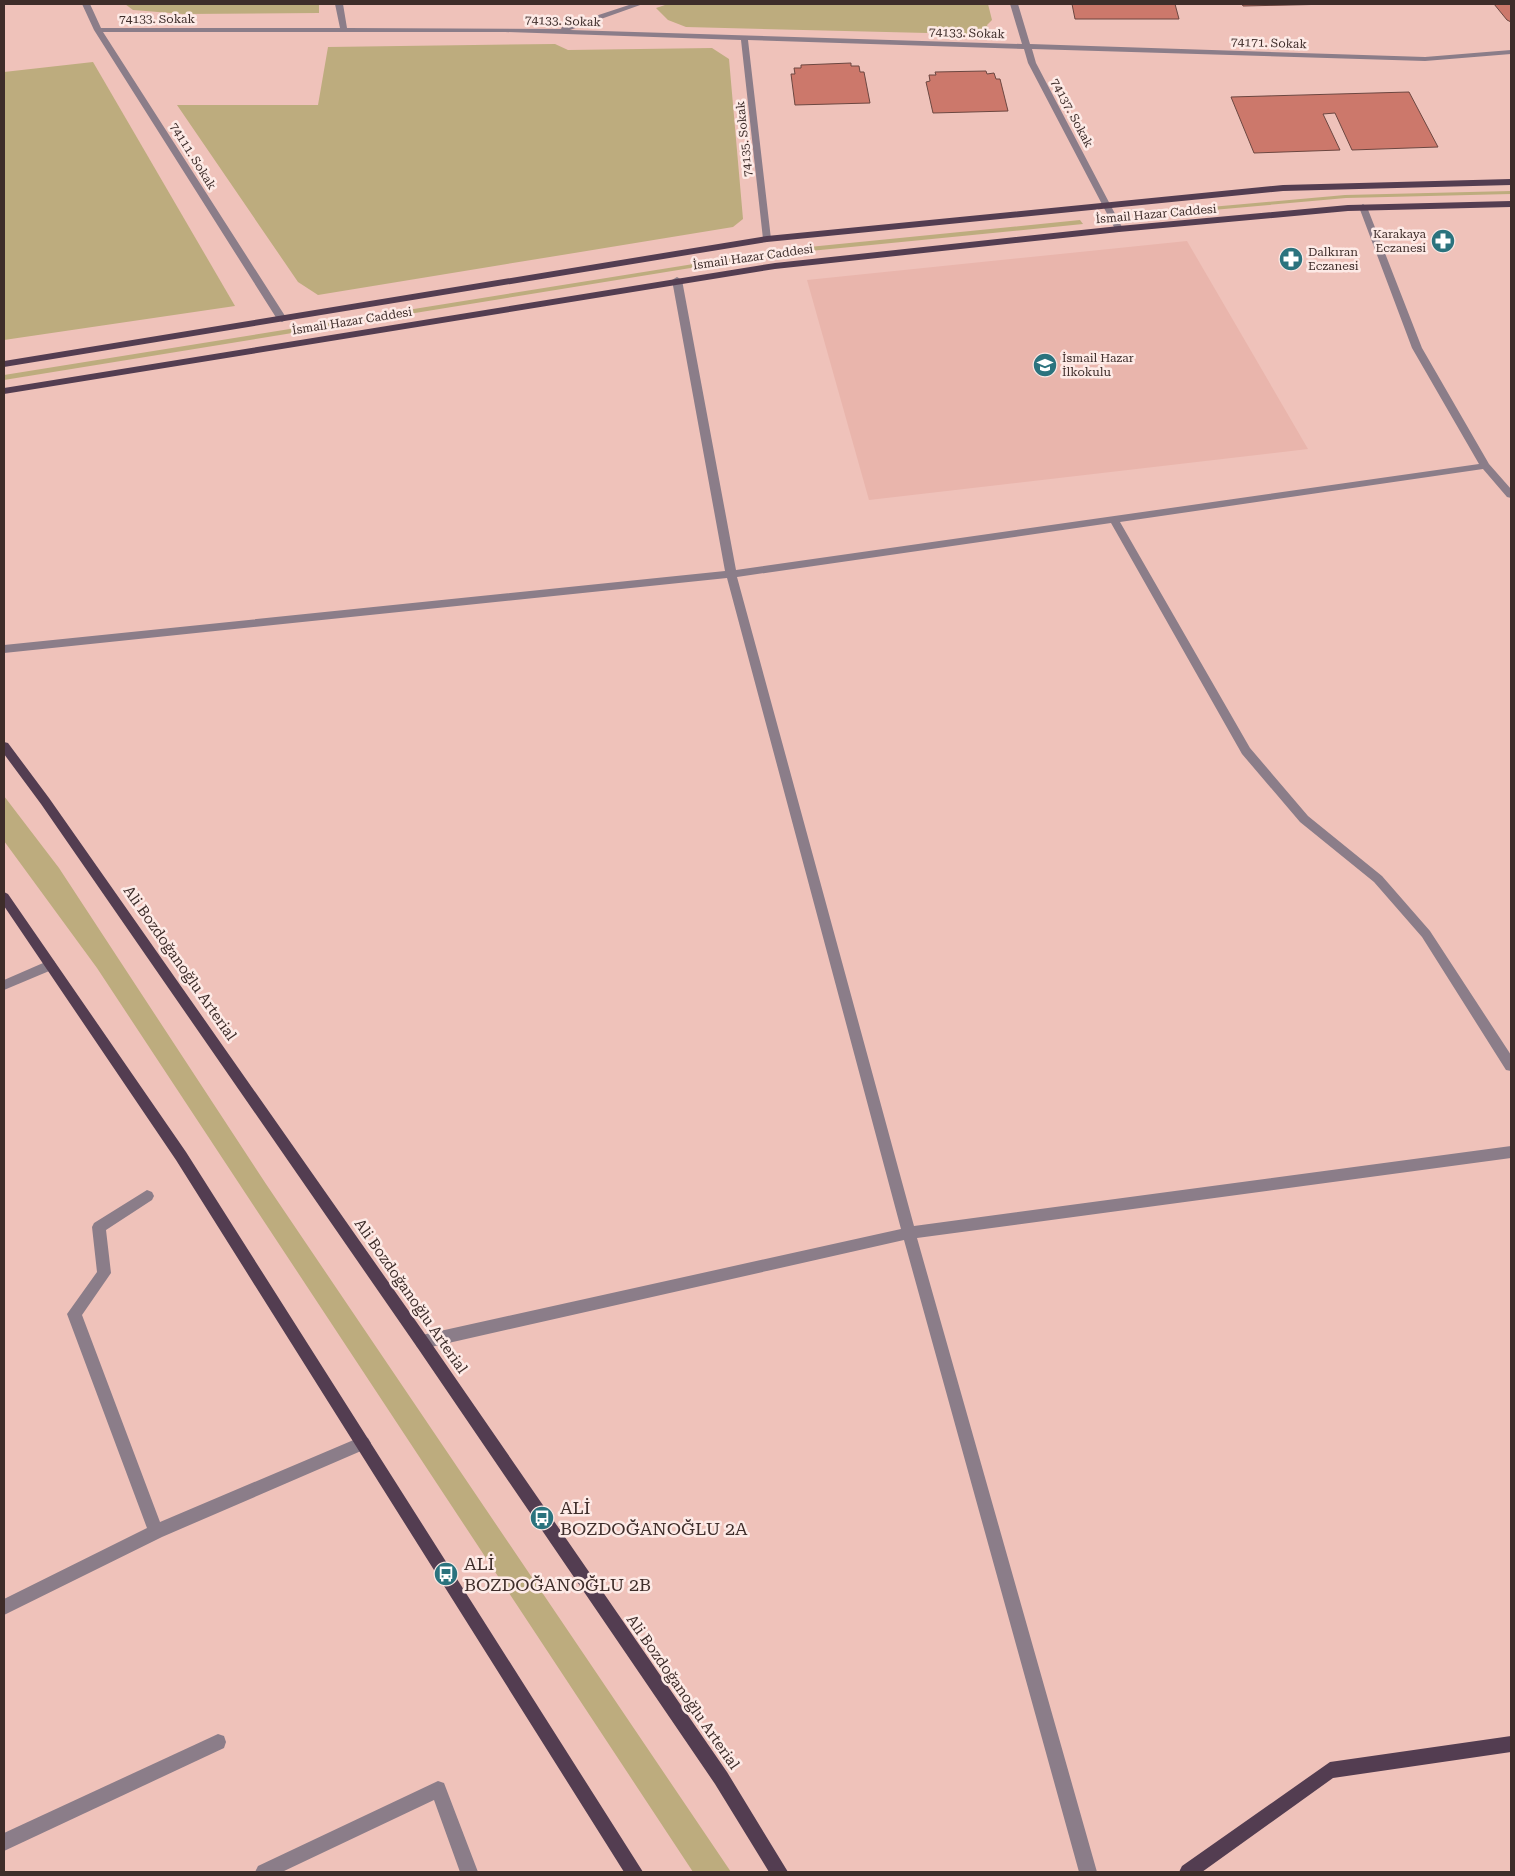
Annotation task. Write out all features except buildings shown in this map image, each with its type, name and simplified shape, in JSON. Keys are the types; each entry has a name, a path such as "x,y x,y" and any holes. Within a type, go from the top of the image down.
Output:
{"main road":[{"name":"İsmail Hazar Caddesi","path":"4,364 767,239 1283,188 1511,182"},
{"name":"İsmail Hazar Caddesi","path":"4,391 677,280 775,266 1119,229 1363,207 1511,204"},
{"name":"Ali Bozdoğanoğlu Arterial","path":"4,746 45,800 422,1342 721,1778 779,1872"},
{"path":"4,897 181,1156 634,1872"},
{"path":"1188,1872 1330,1770 1511,1744"}],"street":[{"name":"74111. Sokak","path":"86,4 98,30 282,319"},
{"path":"339,4 344,30"},
{"path":"558,32 639,4"},
{"name":"74137. Sokak","path":"1014,4 1032,63 1119,229"},
{"name":"74133. Sokak","path":"98,30 558,32 744,36 1026,46"},
{"name":"74135. Sokak","path":"744,36 767,239"},
{"name":"74171. Sokak","path":"1026,46 1425,59 1511,52"},
{"path":"1363,207 1417,348 1485,466 1511,495"},
{"path":"677,280 731,574 909,1233 1088,1872"},
{"path":"4,649 731,574 1485,466"},
{"path":"1114,520 1246,751 1304,818 1378,879 1426,934 1511,1066"},
{"path":"4,984 50,965"},
{"path":"422,1342 909,1233 1511,1152"},
{"path":"147,1196 99,1227 104,1273 74,1314 156,1532"},
{"path":"4,1607 156,1532 363,1443"},
{"path":"4,1842 218,1742"},
{"path":"264,1872 438,1789 469,1872"}],"shaded area":[{"path":"125,4 319,4 319,13 183,14 133,10"},
{"path":"668,4 988,4 992,20 987,25 989,30 980,29 969,34 686,27 668,20 656,8"},
{"path":"555,44 568,50 712,48 729,59 743,219 733,227 318,295 298,282 177,105 318,105 328,47"},
{"path":"93,62 235,306 4,340 4,72"},
{"path":"1511,191 1511,194 1346,198 1168,214 1166,211 1345,195"},
{"path":"1080,220 1083,224 800,252 709,265 4,380 4,375 799,248"},
{"name":"İsmail Hazar İlkokulu","path":"1187,241 1308,449 869,500 807,280"},
{"path":"4,796 59,868 266,1184 731,1872 693,1872 97,968 4,841"}],"place":[{"name":"Karakaya Eczanesi","path":"1443,241"},
{"name":"Dalkıran Eczanesi","path":"1291,259"},
{"name":"İsmail Hazar İlkokulu","path":"1045,365"},
{"name":"ALİ BOZDOĞANOĞLU 2A","path":"542,1518"},
{"name":"ALİ BOZDOĞANOĞLU 2B","path":"446,1574"}]}
